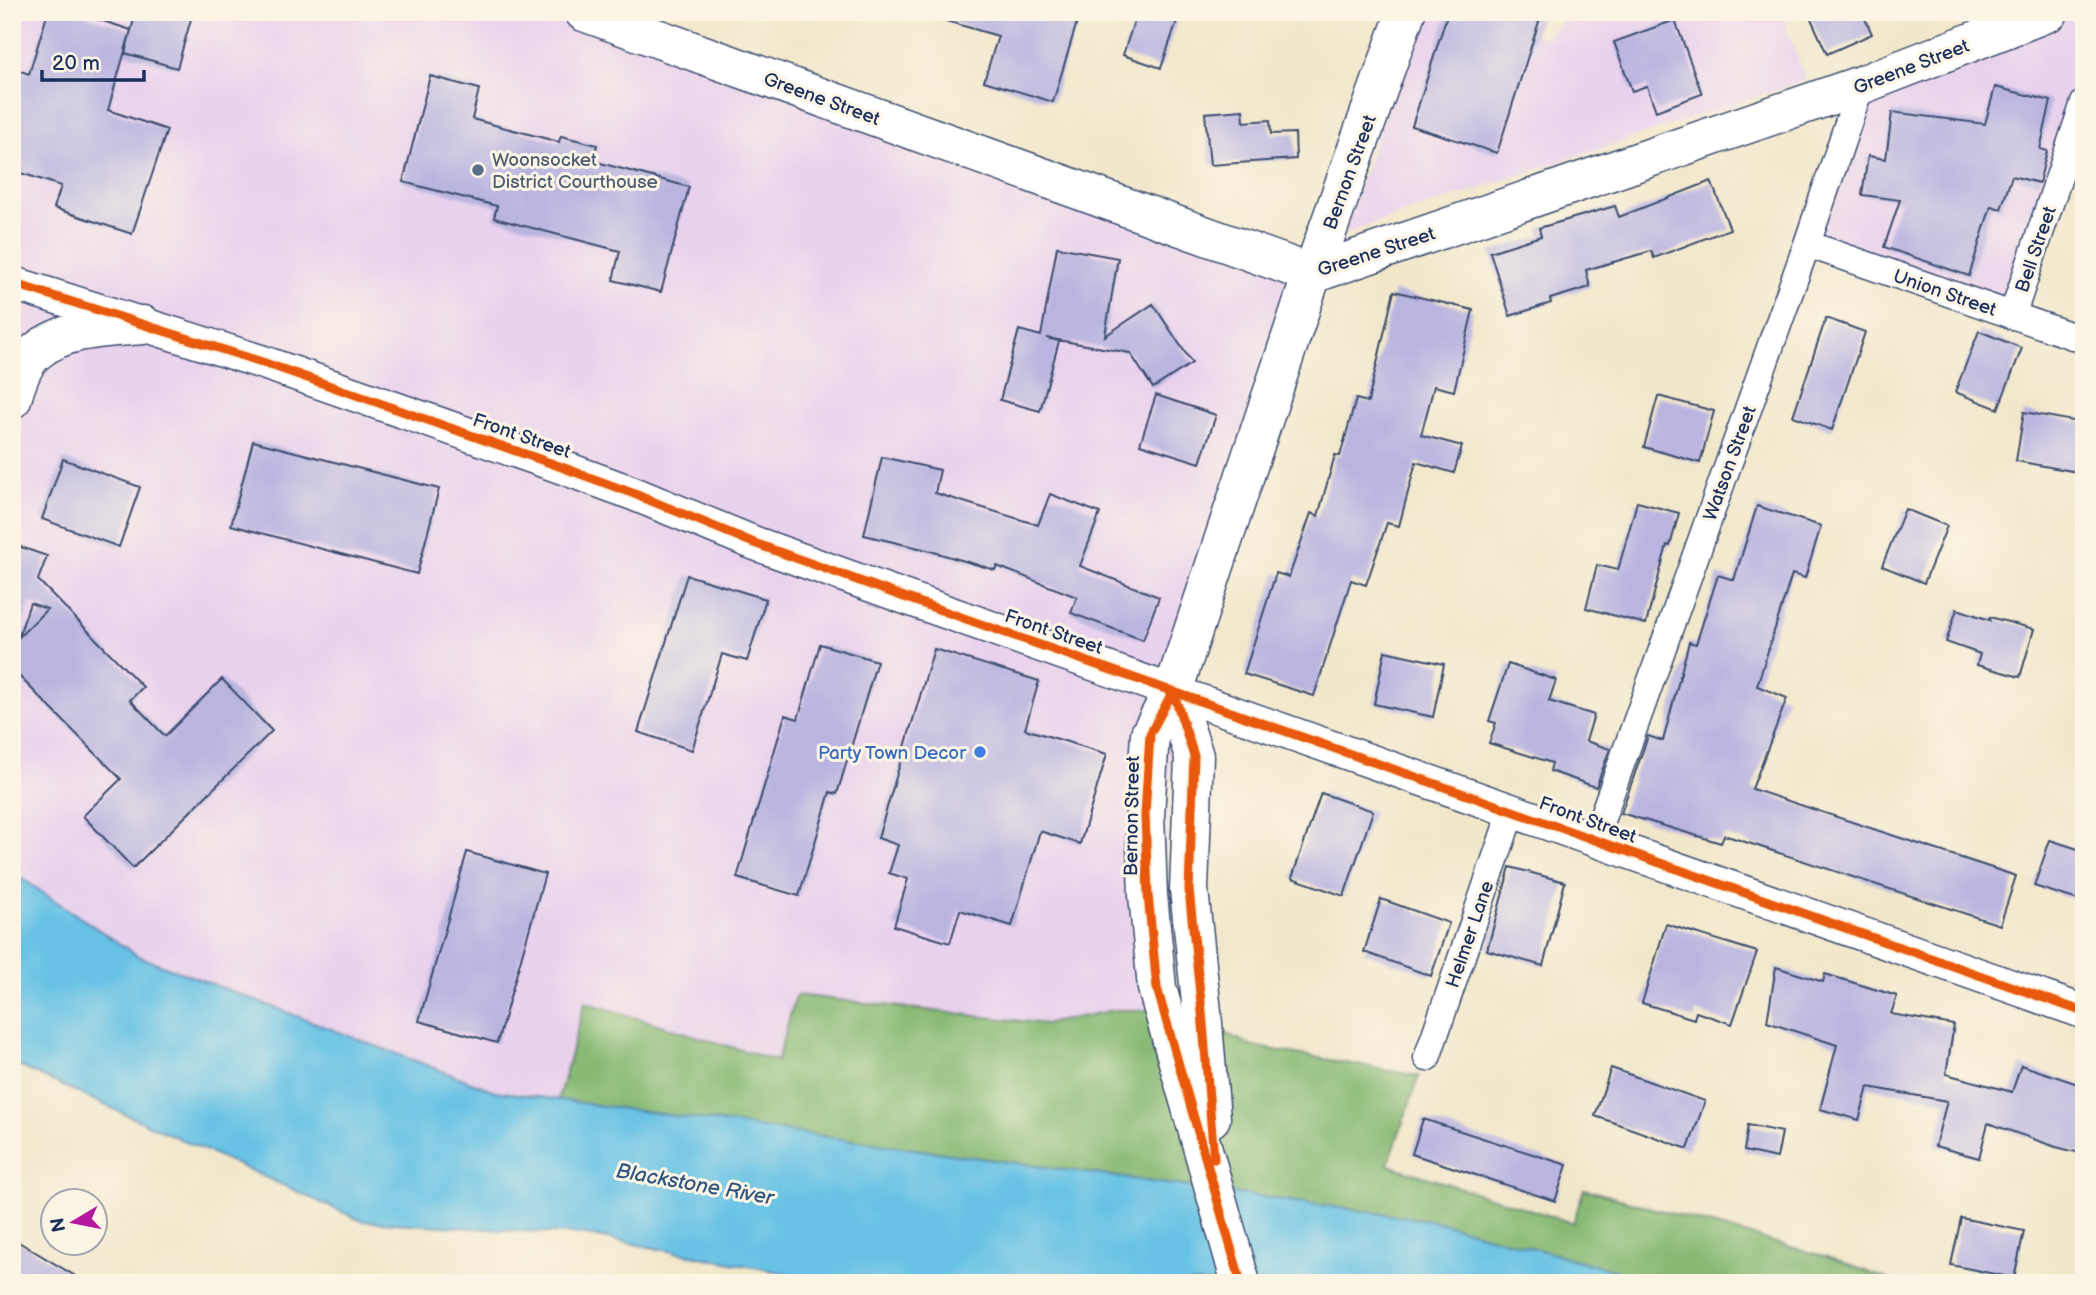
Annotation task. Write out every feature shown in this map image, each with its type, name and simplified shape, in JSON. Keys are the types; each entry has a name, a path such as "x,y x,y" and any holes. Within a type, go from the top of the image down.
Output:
{"main road":[{"name":"Bernon Street","path":"1241,1283 1157,988 1148,895 1145,815 1150,734 1173,691 1312,274 1406,12"},
{"name":"Greene Street","path":"605,16 1312,274 1861,85 2049,12"},
{"path":"12,399 19,376 36,352 58,339 95,329 143,325"},
{"name":"Bernon Street","path":"1173,691 1194,756 1189,890 1217,1195"}],"street":[{"name":"Watson Street","path":"1594,840 1807,244 1861,85"},
{"name":"Bell Street","path":"2012,316 2084,103"},
{"name":"Union Street","path":"1807,244 2084,340"},
{"name":"Front Street","path":"12,283 262,362 556,465 754,543 2084,1012"},
{"name":"Helmer Lane","path":"1427,1058 1512,810"}],"shaded area":[{"path":"12,12 597,12 1323,281 1175,716 1164,893 1178,1010 1114,1010 1046,1024 796,995 777,1061 586,1002 558,1100 495,1091 138,956 12,872"},
{"path":"1420,12 1471,12 1546,38 1570,12 1781,12 1806,80 1343,234"},
{"path":"2021,12 2084,12 2084,84 2014,324 1801,246 1850,79"}],"green space":[{"path":"796,995 1046,1024 1114,1010 1178,1010 1252,1046 1419,1076 1388,1165 1573,1223 1584,1189 1827,1257 1898,1283 1659,1283 1435,1221 558,1100 585,1002 777,1061"}],"water":[{"name":"Blackstone River","path":"12,872 138,956 495,1091 1435,1221 1659,1283 837,1283 587,1235 362,1221 12,1063"}],"building":[{"path":"48,12 75,12 131,30 108,110 167,130 132,234 54,208 61,186 12,170 12,68 29,74"},
{"path":"136,12 193,12 177,68 125,53"},
{"path":"944,12 1064,12 1063,17 1077,22 1053,102 984,81 998,36 943,20"},
{"path":"1137,12 1180,12 1161,68 1123,55"},
{"path":"1448,12 1542,12 1497,153 1412,126"},
{"path":"1808,12 1862,12 1872,34 1827,54"},
{"path":"1675,20 1702,94 1656,111 1647,86 1632,91 1614,42"},
{"path":"430,76 479,89 472,119 559,142 561,136 597,145 593,161 689,187 661,292 613,280 620,251 494,218 497,206 403,182"},
{"path":"1995,87 2051,101 2040,149 2047,151 2039,183 2012,176 2001,209 1991,206 1969,276 1884,247 1900,200 1862,195 1868,156 1886,159 1892,112 1985,124"},
{"path":"1243,110 1244,122 1270,120 1271,134 1295,133 1296,159 1210,165 1205,113"},
{"path":"1711,181 1730,229 1654,258 1651,251 1586,270 1590,287 1550,299 1551,303 1510,316 1490,252 1541,236 1539,228 1615,206 1619,217"},
{"path":"1057,247 1118,258 1105,336 1153,304 1192,363 1153,388 1130,353 1047,338 1059,341 1040,411 1000,400 1019,330 1041,336"},
{"path":"1394,291 1473,310 1454,391 1434,386 1421,435 1462,446 1454,473 1416,462 1399,526 1387,523 1366,585 1351,580 1314,696 1244,674 1276,573 1289,577 1311,513 1318,516 1335,455 1340,456 1356,399 1368,402"},
{"path":"1826,318 1865,332 1832,430 1793,416"},
{"path":"1979,331 2022,348 1998,409 1955,392"},
{"path":"1156,395 1216,415 1200,463 1140,444"},
{"path":"1658,396 1714,411 1700,463 1644,447"},
{"path":"2024,412 2084,423 2078,472 2016,461"},
{"path":"253,441 439,489 417,574 231,525"},
{"path":"882,457 940,470 935,493 1038,525 1050,494 1100,513 1080,566 1159,597 1143,640 1071,613 1077,597 997,566 995,570 864,535"},
{"path":"63,459 140,487 119,547 42,519"},
{"path":"1637,502 1679,513 1670,546 1667,545 1646,624 1586,608 1597,565 1618,570"},
{"path":"1757,506 1821,526 1805,578 1792,574 1757,686 1787,698 1752,789 2016,876 2000,925 1724,835 1721,843 1621,813 1648,736 1663,741 1689,642 1696,644 1718,575 1734,580"},
{"path":"1905,509 1947,526 1924,583 1882,566"},
{"path":"12,544 47,556 38,580 143,687 130,700 165,736 222,679 272,731 133,868 83,816 121,779 12,669","holes":["30,603 47,609 18,638"]},
{"path":"687,575 766,599 747,661 722,654 692,750 638,732"},
{"path":"1957,609 1990,620 1990,617 2034,629 2020,677 1977,665 1980,654 1946,642"},
{"path":"820,644 877,661 837,794 830,792 799,896 737,878 785,715 798,719"},
{"path":"934,649 1039,681 1025,729 1107,754 1080,844 1040,831 1012,926 960,910 950,943 894,926 908,879 889,873 898,845 878,838"},
{"path":"1385,651 1444,664 1433,717 1374,704"},
{"path":"1508,664 1556,680 1549,701 1594,715 1586,741 1610,749 1596,787 1550,771 1552,763 1489,743 1496,723 1489,721"},
{"path":"1321,793 1373,811 1344,896 1292,878"},
{"path":"2050,840 2084,851 2084,902 2034,886"},
{"path":"467,852 545,874 497,1043 419,1021"},
{"path":"1510,867 1565,882 1543,966 1487,950"},
{"path":"1381,899 1449,923 1431,976 1364,952"},
{"path":"1666,924 1757,952 1732,1024 1696,1012 1694,1019 1642,1003"},
{"path":"1776,967 1823,982 1825,974 1897,996 1891,1014 1954,1025 1946,1074 2012,1092 2021,1065 2084,1086 2084,1154 1988,1123 1979,1158 1935,1146 1947,1101 1868,1087 1859,1120 1820,1109 1837,1045 1767,1022"},
{"path":"1611,1068 1705,1101 1688,1149 1595,1116"},
{"path":"1423,1119 1567,1165 1555,1201 1412,1154"},
{"path":"1748,1125 1782,1132 1777,1158 1744,1151"},
{"path":"1961,1218 2024,1231 2014,1278 1951,1265"},
{"path":"12,1238 87,1283 12,1283"}],"cycle path":[{"path":"12,283 262,362 556,465 754,543 918,602 2084,1012"},
{"path":"1173,691 1150,734 1145,815 1148,895 1157,988 1241,1283"},
{"path":"1173,691 1194,756 1189,890 1214,1159"}],"place":[{"name":"Woonsocket District Courthouse","path":"478,170"},
{"name":"Party Town Decor","path":"980,752"}]}
